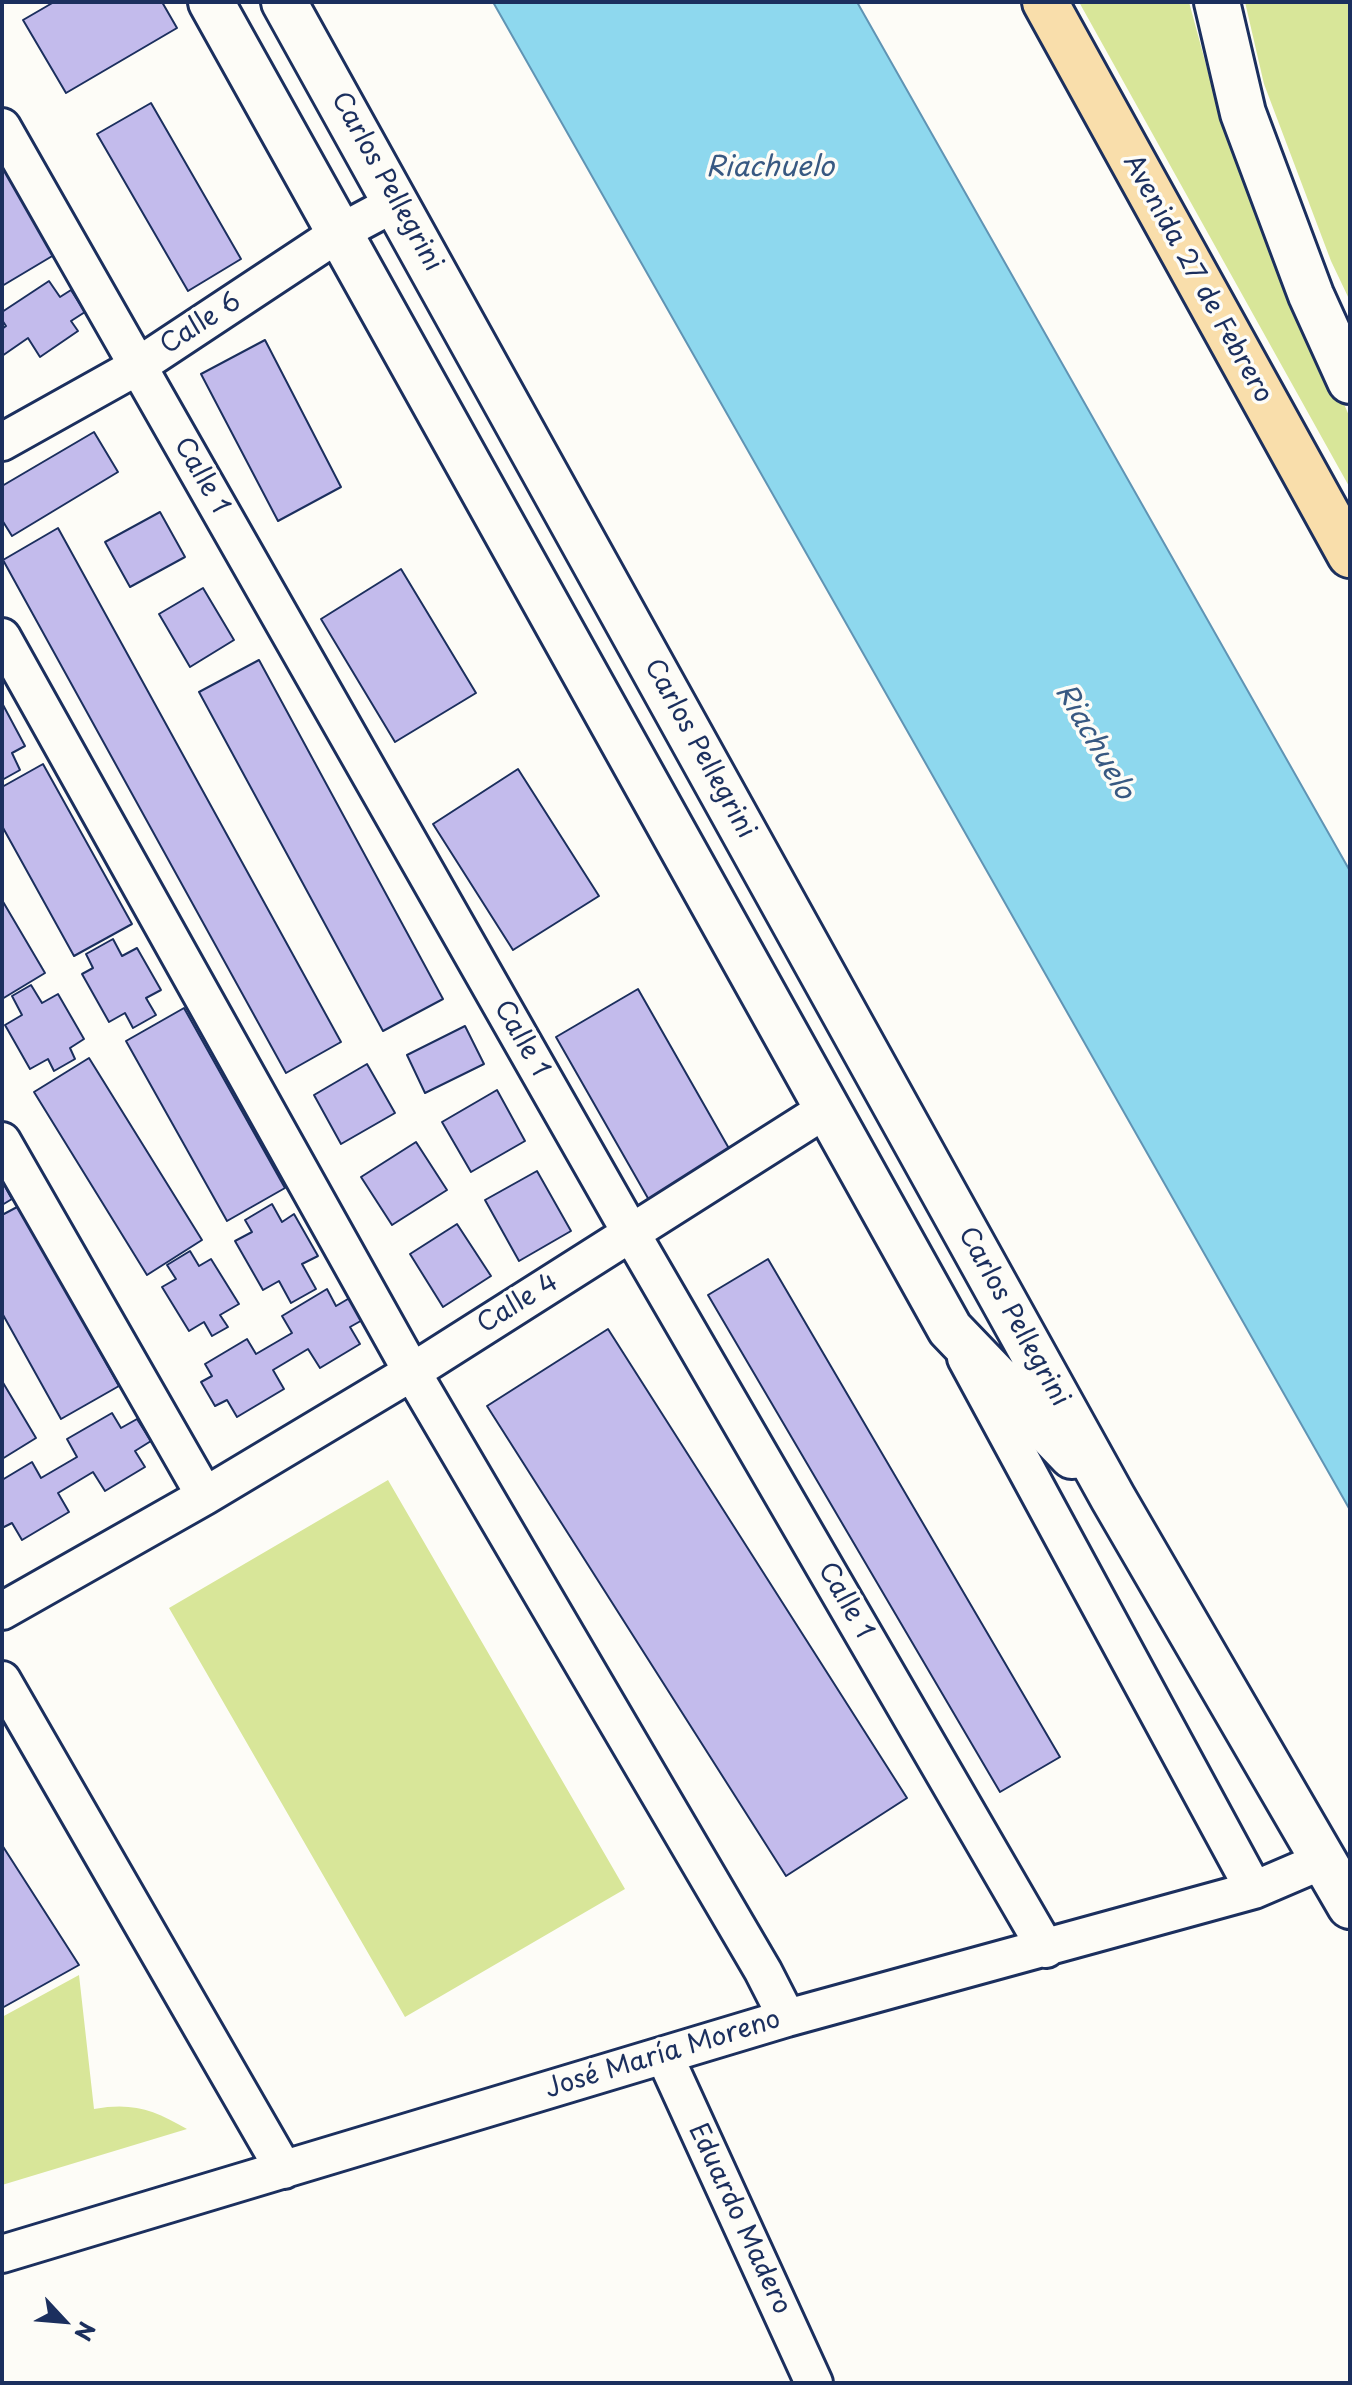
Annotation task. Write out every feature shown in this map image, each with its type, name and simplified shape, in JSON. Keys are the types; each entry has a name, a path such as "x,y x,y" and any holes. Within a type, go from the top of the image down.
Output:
{"main road":[{"name":"Carlos Pellegrini","path":"211,2 950,1329 1113,1498"},
{"name":"Carlos Pellegrini","path":"284,2 1113,1498 1350,1906"},
{"name":"Avenida 27 de Febrero","path":"1045,2 1350,555"},
{"path":"1217,2 1243,113 1311,295 1350,381"}],"street":[{"name":"Calle 1","path":"2,127 631,1233 1046,1949"},
{"name":"Calle 6","path":"2,442 138,366 339,233 397,202"},
{"path":"2,637 412,1372 763,1971 787,2018"},
{"name":"Calle 4","path":"2,1611 205,1496 412,1372 828,1108"},
{"path":"2,1141 205,1496"},
{"name":"Carlos Pellegrini","path":"950,1329 1254,1890"},
{"path":"2,1680 284,2170"},
{"name":"José María Moreno","path":"2,2254 787,2018 1254,1890 1324,1860"},
{"name":"Eduardo Madero","path":"664,2055 814,2383"}],"green space":[{"path":"1079,2 1189,2 1218,109 1350,418 1350,488"},
{"path":"1245,2 1350,2 1350,301 1331,261 1264,84"},
{"path":"388,1480 625,1889 405,2017 169,1608"},
{"path":"79,1975 94,2109 120,2106 143,2109 187,2129 2,2185 2,2017"}],"water":[{"name":"Riachuelo","path":"493,2 857,2 1350,871 1350,1510"}],"building":[{"path":"54,2 162,2 177,28 66,93 23,20"},
{"path":"151,103 241,259 188,291 97,134"},
{"path":"2,165 54,255 2,286"},
{"path":"49,281 60,297 71,290 85,312 71,321 78,331 40,357 28,338 2,356 2,329 6,326 2,312"},
{"path":"265,340 341,487 278,521 201,374"},
{"path":"94,432 118,472 12,536 2,520 2,486"},
{"path":"160,512 185,557 130,587 105,542"},
{"path":"58,528 341,1042 286,1073 3,560"},
{"path":"401,569 476,693 395,742 321,619"},
{"path":"203,588 234,640 190,667 159,614"},
{"path":"259,660 443,999 383,1031 199,692"},
{"path":"2,703 25,746 12,753 20,770 2,780"},
{"path":"43,764 132,924 74,956 2,826 2,787"},
{"path":"518,769 599,896 513,950 433,824"},
{"path":"2,900 45,973 2,999"},
{"path":"113,939 122,956 137,948 161,990 146,998 156,1015 133,1028 125,1013 109,1022 82,974 93,968 86,954"},
{"path":"31,985 42,1003 58,994 84,1039 70,1048 75,1059 54,1071 48,1059 30,1069 5,1025 22,1015 12,996"},
{"path":"638,989 731,1152 649,1200 556,1037"},
{"path":"184,1008 285,1188 227,1221 126,1041"},
{"path":"465,1026 484,1064 425,1093 407,1055"},
{"path":"89,1058 202,1240 147,1275 34,1092"},
{"path":"367,1064 395,1113 341,1144 314,1095"},
{"path":"497,1090 525,1141 471,1172 442,1122"},
{"path":"416,1142 447,1190 392,1225 361,1177"},
{"path":"537,1171 571,1231 519,1261 485,1200"},
{"path":"2,1181 12,1199 2,1205"},
{"path":"272,1204 282,1222 294,1214 318,1256 302,1264 316,1289 291,1303 279,1281 263,1290 235,1241 252,1232 245,1220"},
{"path":"19,1206 119,1386 61,1419 2,1313 2,1215"},
{"path":"457,1224 491,1276 443,1307 410,1254"},
{"path":"190,1251 199,1266 211,1259 239,1304 220,1315 228,1327 212,1336 204,1322 189,1331 162,1287 176,1279 167,1265"},
{"path":"768,1259 1060,1757 1000,1792 708,1295"},
{"path":"327,1289 336,1306 353,1296 366,1318 350,1327 360,1344 320,1368 308,1349 273,1370 284,1389 237,1417 227,1400 215,1406 201,1382 212,1376 205,1364 247,1339 256,1354 292,1333 282,1316"},
{"path":"608,1329 907,1798 786,1876 487,1406"},
{"path":"2,1381 36,1438 2,1459"},
{"path":"112,1413 121,1428 137,1419 151,1441 135,1451 145,1467 105,1491 93,1472 58,1493 69,1512 22,1540 12,1523 2,1528 2,1480 32,1462 41,1478 77,1457 67,1439"},
{"path":"2,1845 79,1965 2,2008"}]}
